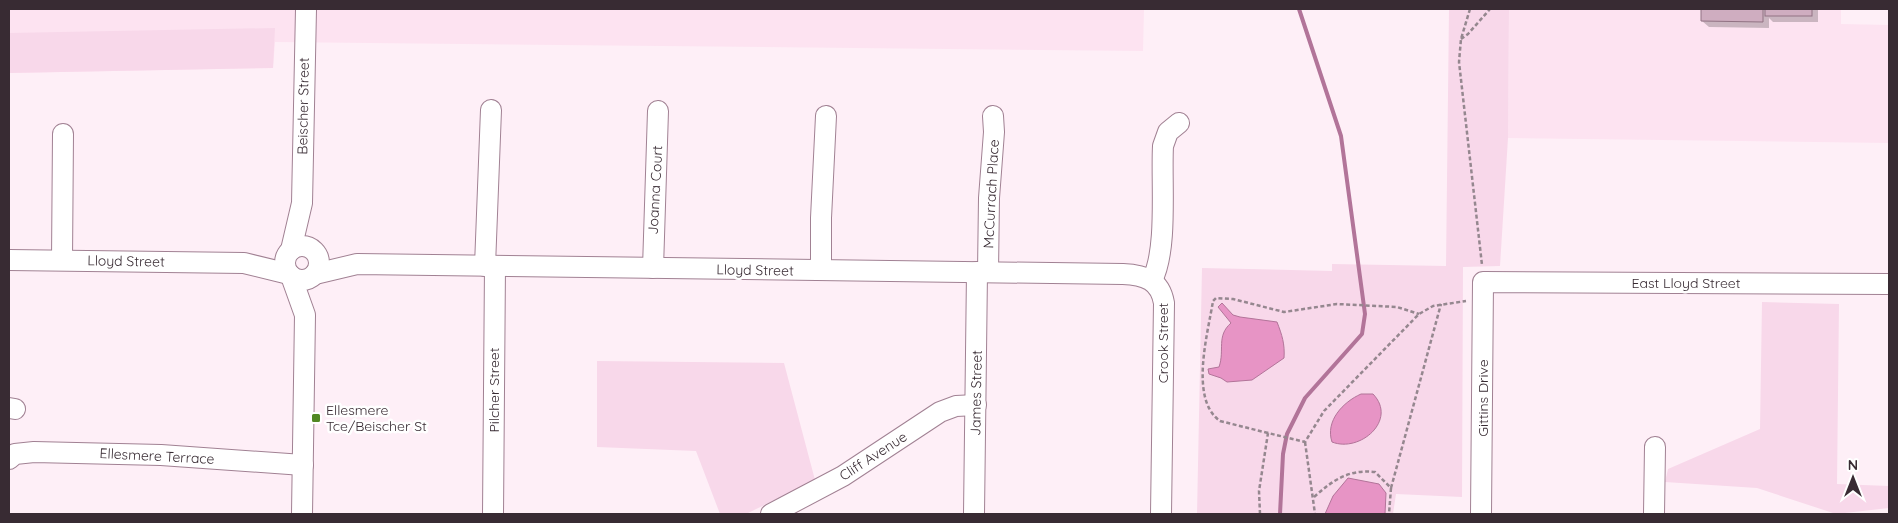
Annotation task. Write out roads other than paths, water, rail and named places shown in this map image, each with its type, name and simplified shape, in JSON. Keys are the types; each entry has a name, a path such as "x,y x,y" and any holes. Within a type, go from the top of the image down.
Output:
{"street":[{"name":"Beischer Street","path":"291,251 302,203 306,9"},
{"name":"Pilcher Street","path":"491,110 490,266 493,514"},
{"name":"Joanna Court","path":"653,268 658,111"},
{"path":"821,270 826,116"},
{"name":"McCurrach Place","path":"983,272 994,132 993,116"},
{"path":"1152,280 1160,256 1163,146 1168,132 1179,123"},
{"path":"62,260 63,134"},
{"name":"Beischer Street","path":"302,203 314,250"},
{"path":"302,514 305,315 310,302 314,275 319,263 314,250 302,246 291,251 285,264 305,315"},
{"name":"Lloyd Street","path":"314,250 357,264"},
{"name":"Lloyd Street","path":"244,263 291,251"},
{"name":"Lloyd Street","path":"9,260 244,263 290,275"},
{"name":"Lloyd Street","path":"314,275 357,264 983,272 1132,275 1152,280"},
{"name":"James Street","path":"974,514 976,405 983,272"},
{"path":"290,275 303,280 314,275"},
{"name":"Crook Street","path":"1152,280 1160,287 1164,303 1161,514"},
{"name":"East Lloyd Street","path":"1483,291 1889,284"},
{"name":"Gittins Drive","path":"1481,514 1483,291"},
{"name":"Cliff Avenue","path":"771,514 835,481 940,412 956,406 976,405"},
{"path":"1654,514 1655,447"},
{"name":"Ellesmere Terrace","path":"10,456 34,452 161,455 303,465"}],"waterway":[{"path":"1280,514 1283,454 1287,434 1305,398 1362,334 1365,314 1341,136 1299,9"}],"place":[{"name":"Ellesmere Tce/Beischer St","path":"316,418"}]}
